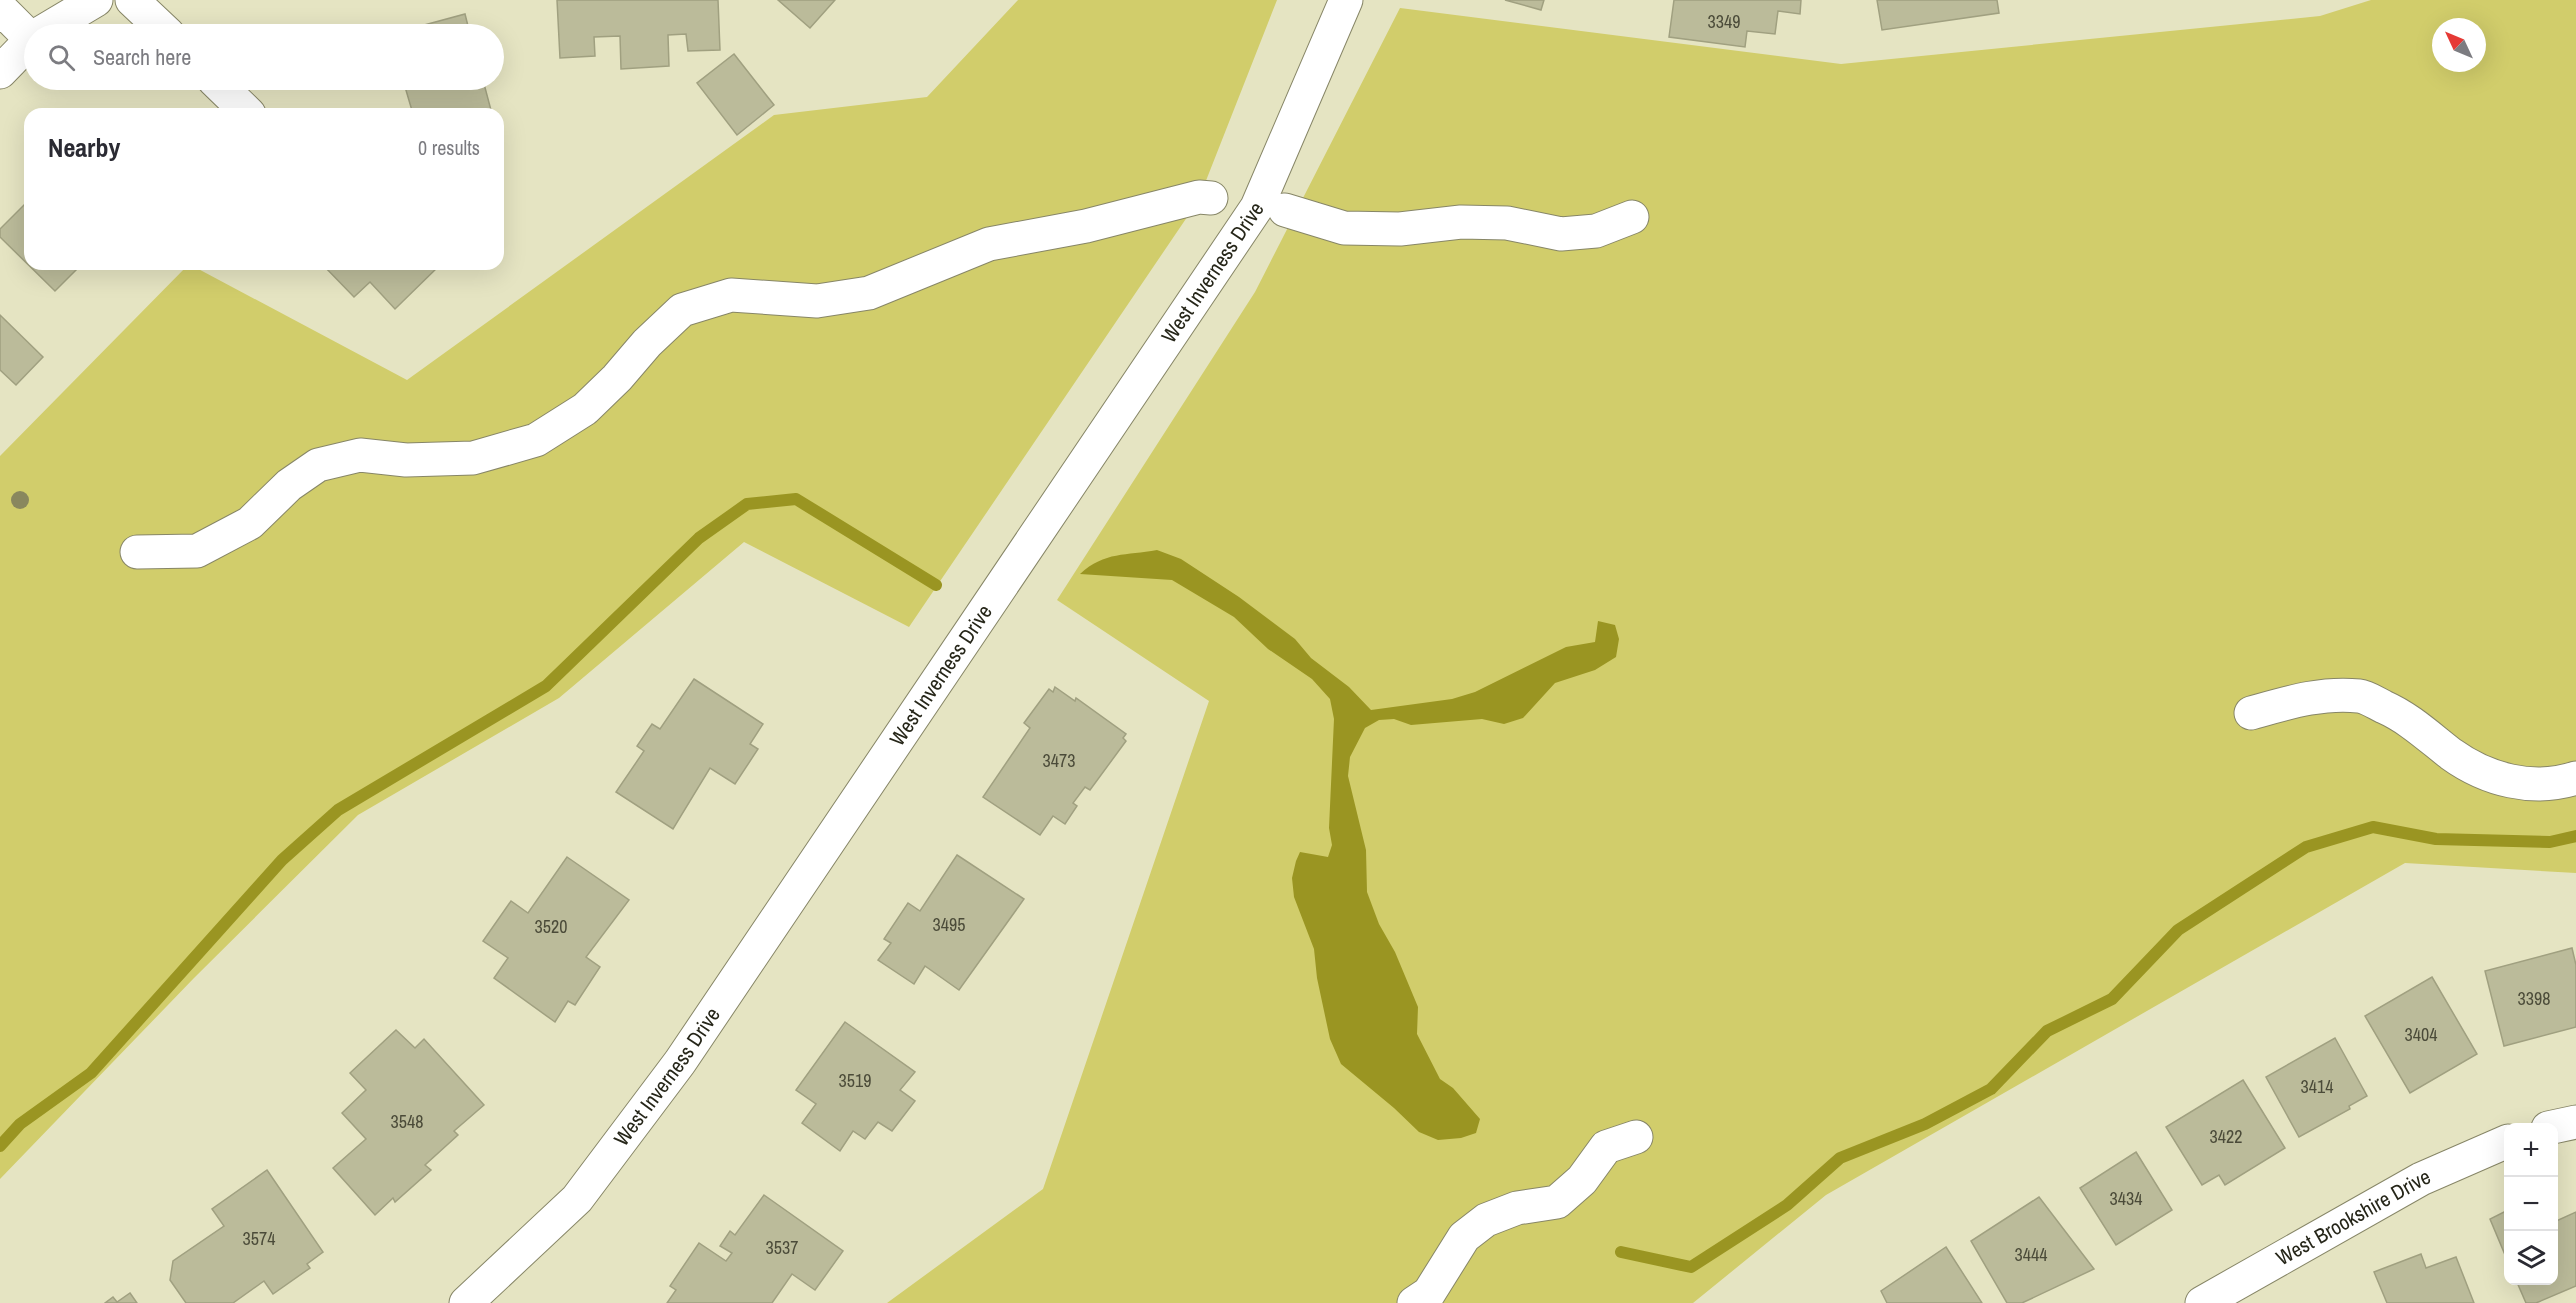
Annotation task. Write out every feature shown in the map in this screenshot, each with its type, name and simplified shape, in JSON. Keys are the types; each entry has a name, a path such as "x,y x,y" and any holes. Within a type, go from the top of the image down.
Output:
{"street":[{"path":"56,24 96,0"},
{"path":"132,0 157,24"},
{"name":"West Inverness Drive","path":"466,1303 577,1199 687,1052 1257,207 1346,0"},
{"path":"0,8 24,28"},
{"path":"0,72 24,48"},
{"path":"224,90 243,108"},
{"path":"137,552 197,551 250,523 289,485 318,465 360,455 406,460 473,458 536,440 585,409 617,378 647,343 682,310 731,295 817,301 869,293 989,244 1086,226 1199,197 1211,198"},
{"path":"1285,210 1344,228 1400,229 1461,222 1507,223 1561,234 1596,231 1632,217"},
{"path":"2251,713 2309,696 2360,696 2400,714 2453,755 2486,775 2524,784 2561,783 2576,778"},
{"path":"2558,1126 2576,1122"},
{"path":"1414,1303 1429,1293 1464,1237 1486,1220 1517,1208 1557,1202 1582,1180 1606,1147 1636,1137"},
{"name":"West Brookshire Drive","path":"2202,1303 2245,1292 2421,1179 2504,1143"}],"shaded area":[{"path":"1018,0 1277,0 1198,201 909,627 744,542 559,698 358,815 194,978 0,1179 0,456 183,270 200,270 407,380 774,115 927,97"},
{"path":"2371,0 2576,0 2576,873 2405,863 1826,1195 1693,1303 887,1303 1043,1189 1209,701 1057,600 1255,292 1400,8 1841,64 2320,16"},
{"path":"1157,550 1181,559 1239,597 1295,639 1311,658 1349,687 1371,710 1452,699 1475,692 1566,647 1595,642 1598,621 1615,625 1619,639 1616,657 1595,670 1555,683 1523,718 1504,724 1482,719 1411,725 1394,719 1379,720 1365,728 1350,757 1348,776 1366,850 1367,892 1379,924 1395,952 1418,1007 1417,1034 1440,1079 1453,1088 1480,1119 1476,1133 1461,1138 1438,1140 1419,1132 1341,1064 1330,1039 1317,978 1314,949 1294,897 1292,878 1300,852 1328,857 1332,845 1329,828 1334,719 1330,699 1312,679 1268,649 1234,617 1172,580 1080,574 1098,561 1107,558"}],"building":[{"path":"557,0 718,0 720,50 688,51 686,34 668,35 669,66 621,69 620,36 594,37 595,56 560,58"},
{"path":"778,0 835,0 810,28"},
{"path":"1505,0 1544,0 1541,10"},
{"path":"1674,0 1801,0 1800,14 1778,11 1775,34 1747,31 1745,47 1669,37"},
{"path":"1877,0 1997,0 1999,13 1882,30"},
{"path":"465,14 468,24 428,24"},
{"path":"734,54 774,105 737,135 697,83"},
{"path":"406,90 486,90 490,108 411,108"},
{"path":"24,205 24,261 0,237 0,229"},
{"path":"34,270 76,270 55,291"},
{"path":"328,270 435,270 395,309 370,282 354,297"},
{"path":"0,315 43,357 16,385 0,370"},
{"path":"694,679 763,724 750,744 758,749 735,784 710,768 673,829 616,792 644,751 637,746 652,724 660,729"},
{"path":"1055,687 1075,701 1076,698 1126,734 1123,738 1126,741 1090,790 1085,787 1073,803 1077,806 1065,824 1053,816 1040,835 983,797 1030,728 1024,723 1049,689 1053,692"},
{"path":"957,855 1024,899 959,990 925,966 914,984 878,960 891,943 884,939 908,903 920,911"},
{"path":"567,857 629,900 586,957 600,967 575,1005 568,1001 555,1022 494,978 508,958 483,941 511,901 528,913"},
{"path":"2572,948 2576,965 2576,1027 2504,1046 2485,971"},
{"path":"2432,977 2477,1054 2410,1093 2365,1016"},
{"path":"845,1022 915,1072 900,1090 915,1101 892,1131 878,1122 865,1139 853,1131 840,1151 802,1123 816,1104 796,1090"},
{"path":"396,1030 415,1048 424,1039 484,1105 454,1131 458,1135 425,1165 431,1170 395,1202 393,1198 375,1215 333,1168 366,1139 342,1113 366,1090 350,1073"},
{"path":"2335,1038 2367,1096 2349,1106 2350,1109 2299,1137 2266,1077"},
{"path":"2243,1080 2285,1148 2225,1185 2219,1175 2202,1185 2166,1127"},
{"path":"2136,1152 2172,1210 2116,1245 2080,1188"},
{"path":"267,1170 323,1252 307,1264 310,1268 273,1294 264,1281 233,1303 186,1303 170,1280 173,1261 224,1226 212,1209"},
{"path":"764,1195 843,1251 815,1290 792,1274 772,1303 667,1303 676,1290 670,1286 699,1243 726,1261 732,1253 720,1246 730,1231 735,1235"},
{"path":"2039,1197 2094,1269 2022,1303 2007,1303 1971,1241"},
{"path":"2504,1212 2504,1252 2490,1219"},
{"path":"2576,1212 2576,1286 2536,1303 2526,1303 2518,1285 2558,1285 2558,1220"},
{"path":"1946,1247 1982,1303 1887,1303 1881,1291"},
{"path":"2421,1254 2426,1268 2456,1257 2474,1303 2387,1303 2374,1272"},
{"path":"130,1293 137,1303 105,1303 113,1297 117,1302"}],"waterway":[{"path":"0,1146 20,1124 91,1073 282,860 338,810 546,686 699,538 747,504 796,499 936,585"},
{"path":"1621,1252 1691,1267 1787,1205 1840,1158 1925,1124 1991,1089 2047,1031 2112,999 2178,930 2306,847 2373,827 2436,839 2550,842 2576,836"}]}
